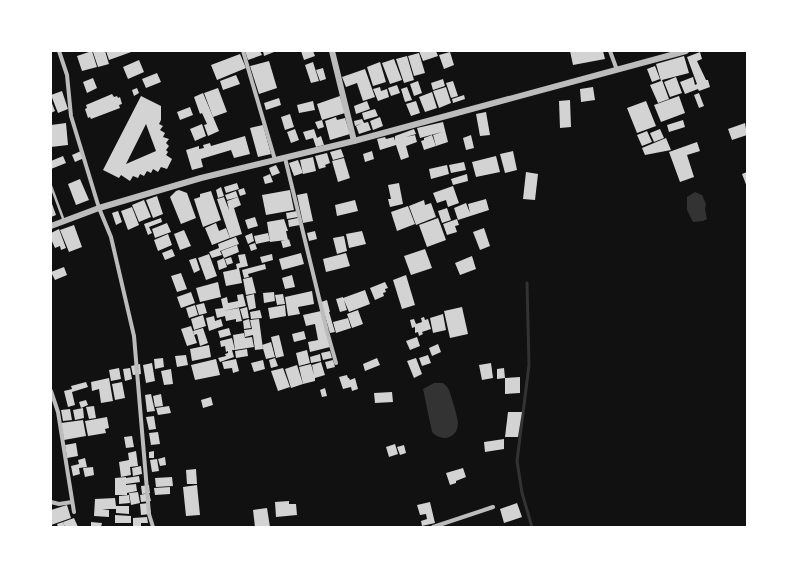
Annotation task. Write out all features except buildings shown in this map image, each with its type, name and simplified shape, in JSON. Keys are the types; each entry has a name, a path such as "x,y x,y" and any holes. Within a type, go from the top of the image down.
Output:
{"street":[{"path":"60,51 67,75 71,116 99,208 111,237 134,336 149,514 154,527"},
{"path":"242,51 275,160"},
{"path":"332,51 354,141"},
{"path":"610,51 617,70"},
{"path":"51,226 99,208 201,178 354,141 686,51"},
{"path":"285,158 336,363"},
{"path":"51,390 58,412 74,512"},
{"path":"51,502 59,504 72,502"},
{"path":"433,527 493,507"}],"lane":[{"path":"51,186 64,222"}],"shaded area":[{"path":"695,192 702,195 706,204 705,209 707,219 703,221 693,222 687,210 687,197"},
{"path":"434,383 443,383 448,388 456,412 458,423 457,428 452,435 445,438 432,432 423,389"}],"waterway":[{"path":"527,283 529,365 517,461 522,493 532,527"}]}
